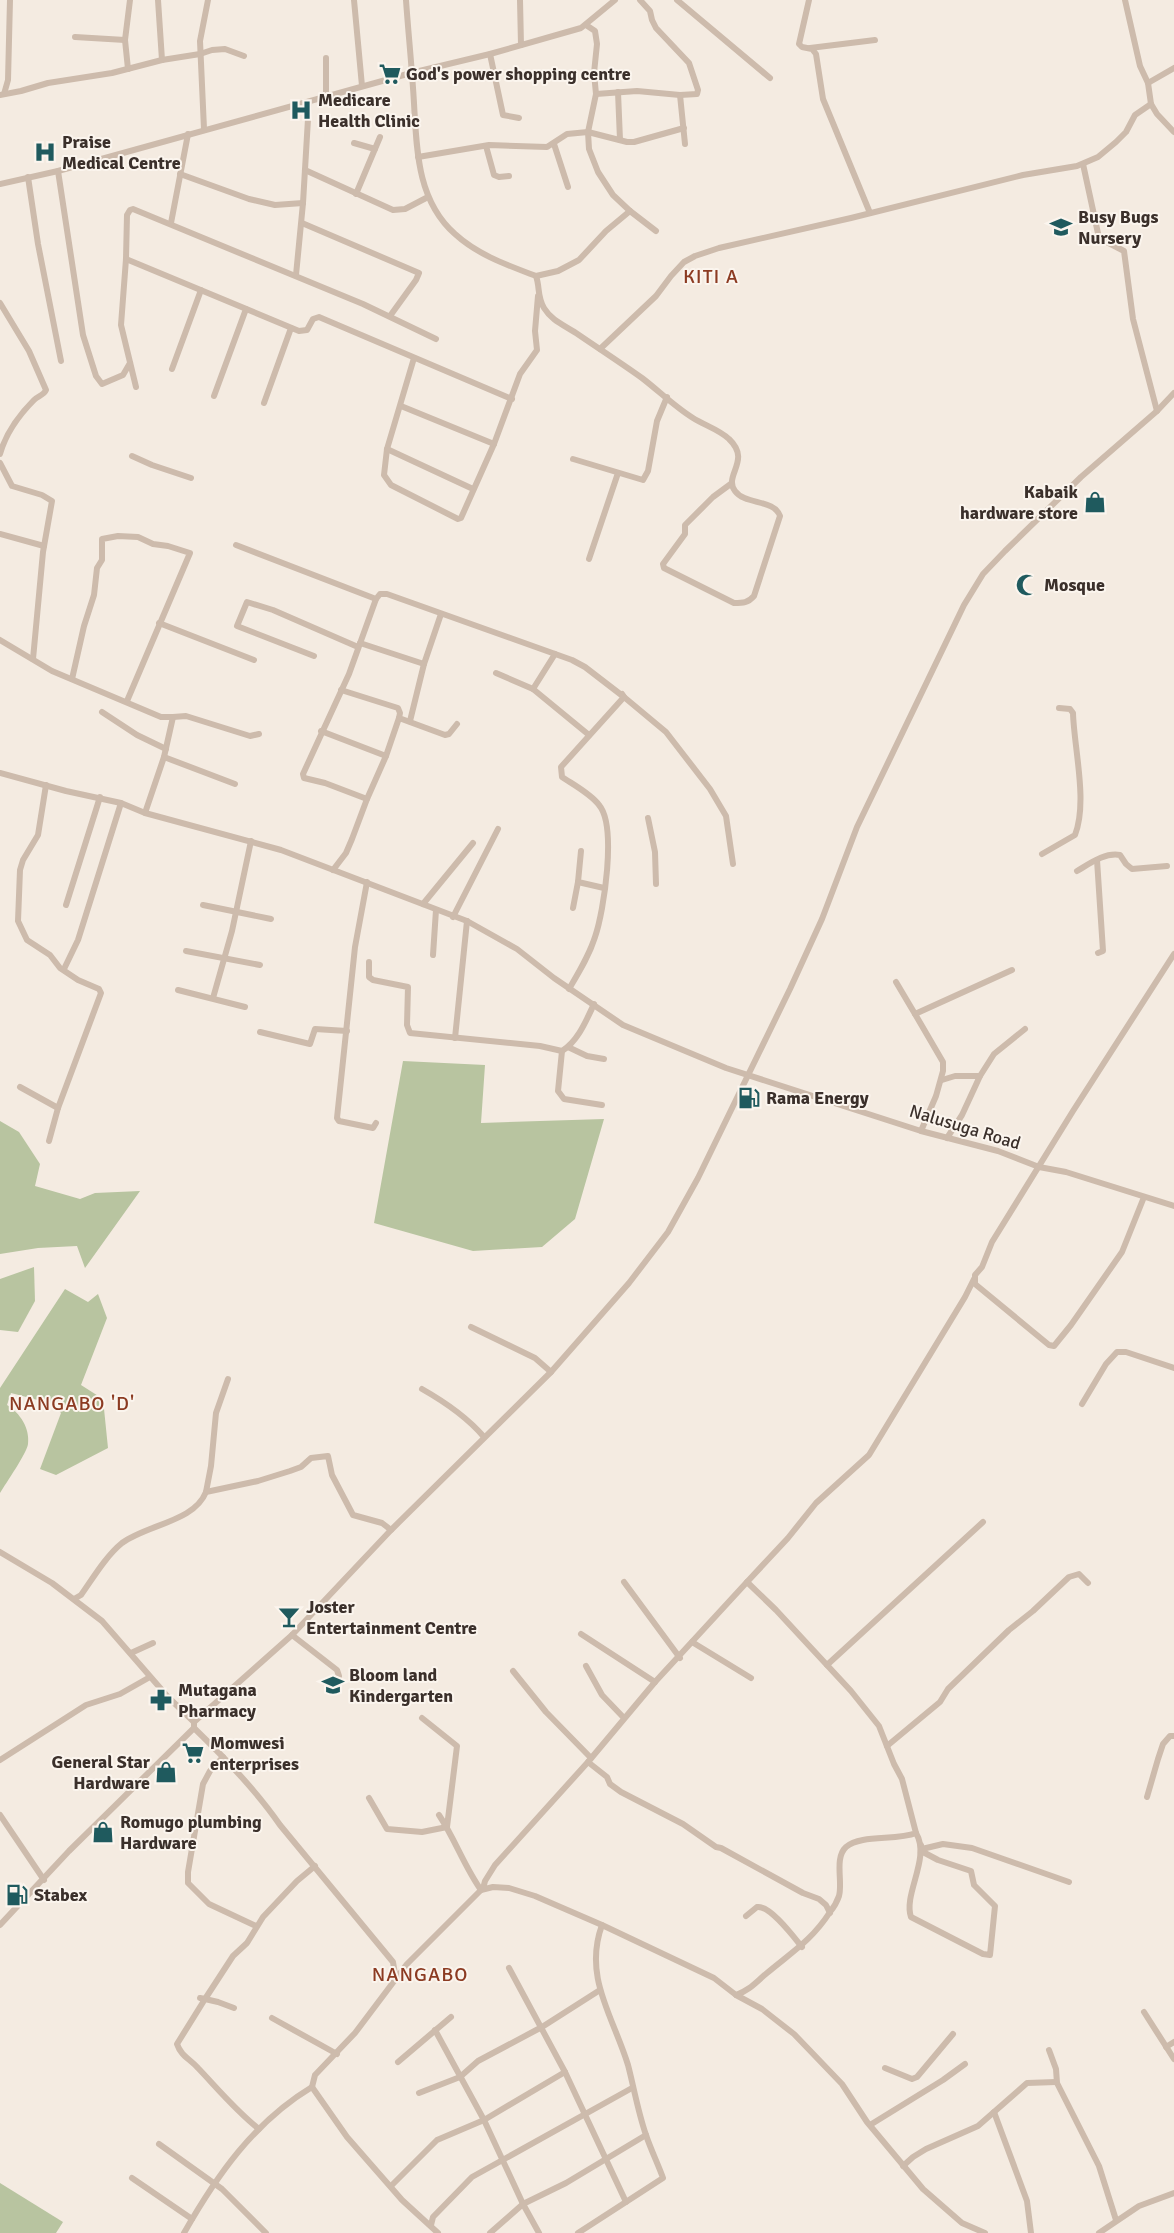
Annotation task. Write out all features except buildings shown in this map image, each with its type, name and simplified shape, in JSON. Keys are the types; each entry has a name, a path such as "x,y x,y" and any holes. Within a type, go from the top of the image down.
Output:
{"street":[{"path":"2,94 8,80 10,0"},
{"path":"128,69 125,40 130,0"},
{"path":"158,0 162,60"},
{"path":"204,129 200,41 208,0"},
{"path":"354,0 362,86"},
{"path":"406,0 418,157 428,196 443,221 455,234 482,253 536,276 558,271 579,260 606,231 630,211"},
{"path":"520,0 520,45"},
{"path":"0,184 58,171 204,129 326,98 362,86 490,54 586,24 615,0"},
{"path":"596,94 636,90 680,95 697,94 698,90 689,63 656,28 650,11 640,0"},
{"path":"677,0 770,78"},
{"path":"809,0 799,41 802,47 810,48 875,40"},
{"path":"1125,0 1140,66 1148,83 1151,104 1157,114 1174,132"},
{"path":"586,24 595,32 597,44 594,73 596,94 588,132 589,149 606,185 630,211 656,230"},
{"path":"75,38 125,40"},
{"path":"810,48 816,54 823,99 870,214"},
{"path":"2,94 212,50 225,49 244,56"},
{"path":"490,54 503,115 518,118"},
{"path":"326,58 326,98"},
{"path":"1148,83 1174,68"},
{"path":"8,80 21,91"},
{"path":"618,92 620,140"},
{"path":"680,95 685,144"},
{"path":"296,275 302,223 309,102"},
{"path":"600,349 656,296 684,262 695,256 719,248 870,214 1023,175 1083,164 1098,157 1116,142 1126,132 1136,115 1151,104"},
{"path":"418,157 486,146 547,147 567,134 588,132 634,142 684,128"},
{"path":"171,223 188,134"},
{"path":"356,194 380,137"},
{"path":"354,143 375,149"},
{"path":"554,144 568,187"},
{"path":"486,146 494,175 499,177 509,176"},
{"path":"1083,164 1099,238 1124,251 1133,319 1157,411"},
{"path":"305,170 356,194 399,211 428,196"},
{"path":"58,171 83,335 96,376 102,384 122,375 131,362"},
{"path":"180,174 249,199 275,205 303,203"},
{"path":"28,177 38,244 61,360"},
{"path":"136,387 121,325 126,259 126,226 127,215 130,210 137,210 171,223 296,275 390,316 436,339"},
{"path":"302,223 419,273 390,316"},
{"path":"126,259 299,331 307,330 313,319 319,317 512,399"},
{"path":"414,358 387,449 383,469 386,481 455,518 461,518 494,444 520,374 537,350 535,331 539,283 536,276"},
{"path":"172,369 201,290"},
{"path":"538,294 544,308 554,321 600,349 667,397 691,417 728,437 734,445 739,456 739,462 732,482 713,497 685,525 684,534 662,564 664,568 734,603 743,603 750,601 754,596 780,516 773,507 739,495 734,489 732,482"},
{"path":"0,303 29,351 46,390 14,423 6,436 0,454"},
{"path":"214,396 246,309"},
{"path":"264,403 290,328"},
{"path":"0,1925 69,1851 194,1725 292,1635 391,1530 551,1372 628,1283 668,1232 691,1192 822,919 857,827 964,605 983,574 1006,550 1080,477 1157,411 1174,393"},
{"path":"573,459 634,479 643,480 657,421 667,397"},
{"path":"401,406 494,444"},
{"path":"387,449 473,489"},
{"path":"132,456 191,478"},
{"path":"0,462 12,486 42,495 52,501 44,546 33,659"},
{"path":"589,559 618,473"},
{"path":"0,534 44,546"},
{"path":"72,679 84,626 94,595 97,568 102,560 102,539 138,537 153,544 168,546 190,553 127,701"},
{"path":"236,545 376,599"},
{"path":"367,799 304,778 304,770 341,690 376,599 382,593 556,654 584,667 624,696 666,732 710,789 726,816 733,864"},
{"path":"314,656 237,626 247,602 273,610 359,645 424,664"},
{"path":"410,721 424,664 441,614"},
{"path":"159,623 254,660"},
{"path":"0,640 72,679 161,717 186,716 250,736 258,734"},
{"path":"533,689 556,654"},
{"path":"496,673 533,689 588,735"},
{"path":"618,689 624,696"},
{"path":"333,870 346,853 386,756 399,718 398,708 341,690"},
{"path":"570,989 596,935 609,850 606,817 600,805 562,777 560,772 561,767 624,696"},
{"path":"1042,854 1075,835 1079,810 1080,787 1073,713 1070,710 1059,708"},
{"path":"102,712 137,735 166,749"},
{"path":"145,813 164,757 173,717"},
{"path":"399,718 448,735 457,724"},
{"path":"321,732 386,756"},
{"path":"164,757 235,784"},
{"name":"Nalusuga Road","path":"0,773 66,792 100,797 145,813 281,850 467,921 517,949 570,989 623,1025 726,1068 921,1131 998,1151 1038,1167 1073,1174 1174,1206"},
{"path":"46,785 38,835 23,860 20,870 18,921 27,940 50,955 78,980 99,989 101,993 58,1108 49,1141"},
{"path":"66,905 100,797"},
{"path":"64,969 78,940 121,803"},
{"path":"648,818 655,852 656,884"},
{"path":"453,916 498,829"},
{"path":"212,998 224,958 250,841"},
{"path":"423,904 473,843"},
{"path":"573,908 578,882 580,851"},
{"path":"1076,871 1098,860 1116,854 1120,854 1132,869 1167,866"},
{"path":"1098,860 1103,952 1098,953"},
{"path":"367,882 355,947 337,1118 344,1123 374,1129"},
{"path":"578,882 604,888"},
{"path":"203,905 271,919"},
{"path":"433,955 436,910"},
{"path":"455,1038 467,921"},
{"path":"186,951 260,965"},
{"path":"184,2233 214,2183 240,2148 287,2102 312,2086 315,2075 337,2054 407,1964 482,1889 495,1865 590,1760 655,1682 680,1658 692,1642 788,1538 816,1503 868,1456 965,1298 982,1267 992,1242 1174,954"},
{"path":"369,962 369,977 373,980 408,987 407,1025 410,1034 540,1046 562,1051 568,1047 581,1030 594,1004"},
{"path":"915,1014 1012,970"},
{"path":"896,982 943,1062 942,1080 921,1131"},
{"path":"178,990 245,1007"},
{"path":"947,1138 962,1115 980,1076 994,1054 1025,1029"},
{"path":"260,1032 310,1044 315,1030 347,1031"},
{"path":"568,1047 587,1056 604,1060"},
{"path":"562,1051 558,1094 564,1099 602,1104"},
{"path":"942,1080 954,1076 980,1076"},
{"path":"20,1087 58,1108"},
{"path":"974,1280 975,1284 1049,1345 1054,1346 1076,1319 1122,1252 1144,1198"},
{"path":"472,1327 535,1358 551,1372"},
{"path":"1082,1404 1106,1364 1117,1352 1126,1352 1174,1368"},
{"path":"74,1599 81,1595 122,1543 192,1511 202,1501 206,1492 211,1466 216,1413 228,1379"},
{"path":"422,1389 454,1409 484,1437"},
{"path":"206,1492 258,1481 296,1469 311,1458 328,1456 332,1474 351,1512 356,1516 382,1522 391,1530"},
{"path":"827,1665 983,1522"},
{"path":"0,1552 52,1583 102,1621 269,1809 393,1962 396,1980"},
{"path":"887,1746 940,1702 948,1689 1009,1630 1033,1611 1069,1577 1079,1574 1088,1583"},
{"path":"624,1582 680,1658"},
{"path":"747,1582 771,1604 880,1726 902,1779 916,1833 922,1847 923,1852 938,1860 971,1871 974,1885 996,1906 990,1955 983,1954 912,1917 911,1905 922,1847"},
{"path":"581,1634 655,1682"},
{"path":"292,1635 337,1670 339,1676"},
{"path":"692,1642 751,1678"},
{"path":"131,1653 154,1643"},
{"path":"586,1666 602,1695 624,1718"},
{"path":"514,1671 546,1712 607,1776 610,1784 621,1792 683,1824 716,1847 803,1893 819,1899 826,1904 830,1913"},
{"path":"0,1760 86,1705 120,1694 150,1676"},
{"path":"422,1718 457,1746 447,1827"},
{"path":"1147,1797 1164,1744 1170,1736 1174,1736"},
{"path":"223,1757 210,1771 203,1784 188,1872 188,1883 209,1904 256,1926"},
{"path":"369,1798 387,1829 422,1832 447,1827"},
{"path":"0,1815 44,1880"},
{"path":"439,1815 447,1827 470,1875 482,1889"},
{"path":"736,1995 750,1989 766,1974 802,1947 820,1928 836,1906 840,1894 841,1856 847,1846 864,1840 906,1838 916,1833"},
{"path":"922,1847 942,1844 972,1848 1069,1882"},
{"path":"259,2129 235,2109 196,2065 179,2051 177,2044 202,1999 225,1967 247,1943 256,1926 298,1881 315,1866"},
{"path":"482,1889 500,1887 523,1892 602,1925 714,1978 736,1995 762,2009 794,2034 842,2084 870,2125 903,2166 944,2210 973,2230 985,2233"},
{"path":"746,1916 757,1907 762,1907 786,1926 802,1947"},
{"path":"578,2233 663,2178 646,2135 632,2088 628,2066 600,1990 596,1970 595,1948 602,1925"},
{"path":"393,1962 407,1964"},
{"path":"509,1968 565,2072 626,2202"},
{"path":"419,2093 460,2077 478,2061 542,2028 600,1990"},
{"path":"202,1999 234,2008"},
{"path":"1144,2012 1174,2059"},
{"path":"398,2062 451,2017"},
{"path":"272,2018 337,2054"},
{"path":"435,2030 484,2120 523,2204 539,2233"},
{"path":"886,2068 912,2079 917,2077 953,2034"},
{"path":"1166,2047 1174,2042"},
{"path":"1049,2050 1056,2069 1056,2082 1099,2166 1116,2220"},
{"path":"870,2125 943,2080 965,2064"},
{"path":"391,2186 438,2140 484,2120 565,2072"},
{"path":"903,2166 926,2149 968,2132 1028,2083 1056,2082"},
{"path":"312,2086 347,2137 418,2216 431,2225 438,2233"},
{"path":"431,2225 432,2217 472,2177 502,2159 585,2116 632,2088"},
{"path":"994,2112 1027,2201 1031,2233"},
{"path":"490,2233 523,2204 566,2183 646,2135"},
{"path":"159,2144 222,2188 266,2233"},
{"path":"132,2178 192,2219"},
{"path":"1099,2233 1139,2206 1174,2193"}],"green space":[{"path":"403,1061 485,1065 481,1123 604,1119 575,1219 542,1247 473,1251 374,1223"},
{"path":"0,1121 19,1132 40,1164 35,1186 80,1199 95,1193 140,1191 85,1268 77,1246 38,1248 0,1254"},
{"path":"34,1267 35,1301 18,1332 0,1330 0,1279"},
{"path":"65,1289 88,1302 98,1294 107,1318 81,1385 103,1399 108,1448 56,1475 40,1469 61,1413 53,1404 11,1393 7,1405 16,1412 26,1427 28,1444 0,1493 0,1388"},
{"path":"0,2183 63,2222 56,2233 0,2233"}],"place":[{"name":"God's power shopping centre","path":"390,74"},
{"name":"Medicare Health Clinic","path":"301,110"},
{"name":"Praise Medical Centre","path":"45,152"},
{"name":"Busy Bugs Nursery","path":"1061,227"},
{"name":"Kabaik hardware store","path":"1095,502"},
{"name":"Mosque","path":"1027,585"},
{"name":"Rama Energy","path":"749,1098"},
{"name":"Joster Entertainment Centre","path":"289,1617"},
{"name":"Bloom land Kindergarten","path":"333,1685"},
{"name":"Mutagana Pharmacy","path":"161,1700"},
{"name":"Momwesi enterprises","path":"193,1753"},
{"name":"General Star Hardware","path":"166,1772"},
{"name":"Romugo plumbing Hardware","path":"103,1832"},
{"name":"Stabex","path":"17,1895"}],"district":[{"name":"KITI A","path":"711,276"},
{"name":"NANGABO 'D'","path":"72,1403"},
{"name":"NANGABO","path":"420,1974"}]}
